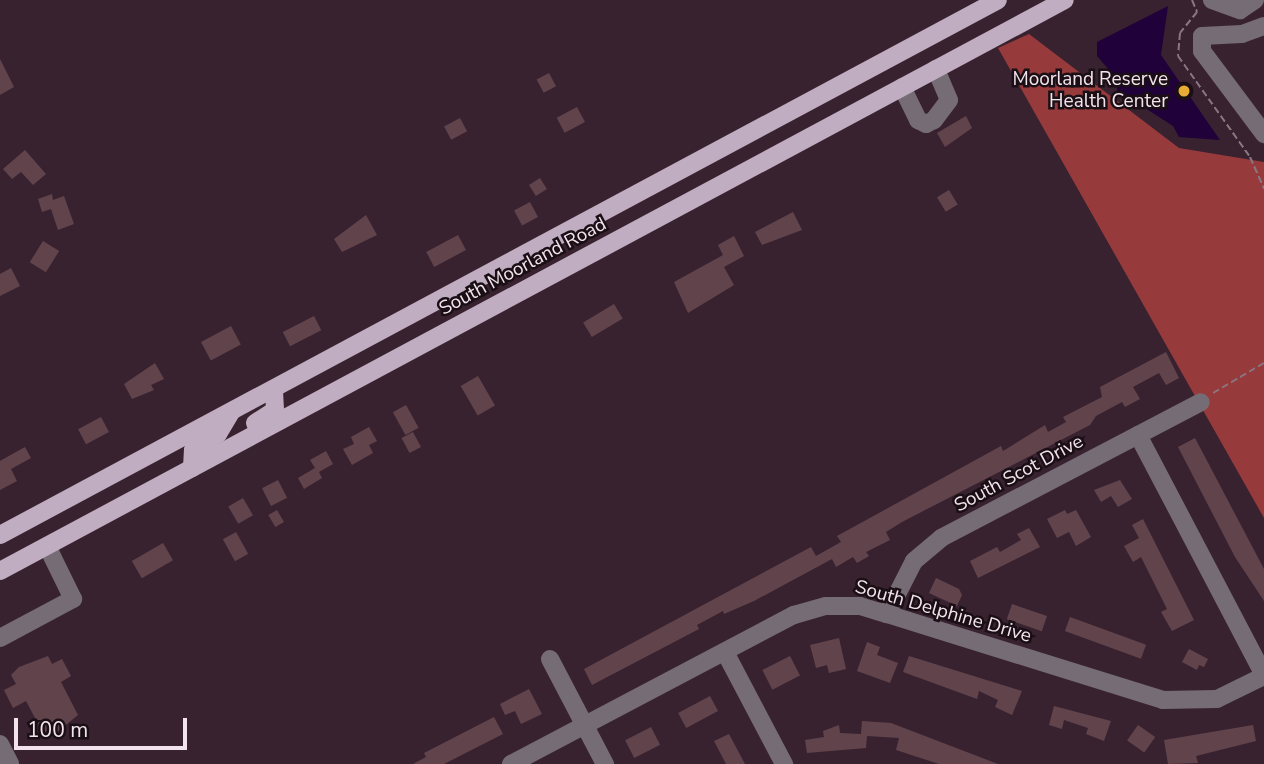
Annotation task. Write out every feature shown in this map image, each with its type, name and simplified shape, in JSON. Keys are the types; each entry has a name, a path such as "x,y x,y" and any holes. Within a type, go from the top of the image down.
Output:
{"main road":[{"name":"South Moorland Road","path":"0,535 998,0"},
{"name":"South Moorland Road","path":"0,571 1065,0"},
{"path":"684,168 699,196"},
{"path":"233,446 275,410 274,388"},
{"path":"192,468 193,450 218,434 231,412"}],"street":[{"path":"1212,0 1240,10 1255,0"},
{"path":"1264,26 1242,34 1202,36 1202,51 1264,134"},
{"path":"902,87 918,120 926,124 934,120 949,100 936,69"},
{"name":"South Scot Drive","path":"887,614 902,578 926,548 1201,402"},
{"path":"1138,435 1264,676"},
{"path":"0,638 73,599 47,546"},
{"name":"South Delphine Drive","path":"511,764 811,609 844,604 887,614 1163,700 1217,699 1264,676"},
{"path":"725,652 784,764"},
{"path":"550,659 605,764"},
{"path":"0,744 10,764"}],"path":[{"path":"1192,0 1197,12 1180,33 1178,56 1250,156 1264,189"},
{"path":"1201,402 1264,363"}],"shaded area":[{"path":"1168,6 1161,55 1220,140 1179,137 1173,126 1117,90 1115,77 1097,56 1097,42"},
{"path":"1029,34 1179,148 1264,162 1264,518 998,48"}],"building":[{"path":"0,59 14,87 0,95"},
{"path":"549,73 556,86 544,93 537,80"},
{"path":"577,107 585,122 565,133 557,118"},
{"path":"966,116 972,128 945,147 937,133"},
{"path":"460,118 467,131 451,140 444,126"},
{"path":"25,150 46,174 33,185 21,172 12,179 3,169"},
{"path":"540,178 547,189 536,196 529,185"},
{"path":"949,190 958,205 946,212 937,197"},
{"path":"52,194 53,200 64,196 74,224 58,230 51,209 42,212 38,199"},
{"path":"530,202 538,217 522,225 514,210"},
{"path":"793,212 802,230 762,245 755,232"},
{"path":"366,215 377,235 342,252 334,239"},
{"path":"458,235 466,250 434,267 426,252"},
{"path":"734,236 744,256 724,267 734,285 688,313 674,282 723,255 718,245"},
{"path":"43,241 59,251 46,272 30,262"},
{"path":"11,268 20,286 0,296 0,274"},
{"path":"614,304 623,319 592,337 583,323"},
{"path":"314,316 321,330 290,346 283,332"},
{"path":"231,326 241,345 211,361 201,342"},
{"path":"1166,352 1179,378 1166,385 1159,373 1133,387 1140,399 1125,407 1122,402 1096,416 1090,425 902,522 886,532 890,540 866,552 869,556 857,563 853,557 836,567 832,559 754,601 724,614 723,611 697,625 699,629 592,685 584,669 811,547 816,556 841,542 837,536 1001,446 1003,451 1045,425 1048,432 1066,422 1063,417 1102,397 1100,387"},
{"path":"155,363 164,379 151,385 154,390 132,399 124,384"},
{"path":"478,376 495,405 478,415 461,386"},
{"path":"406,405 419,428 405,435 393,412"},
{"path":"101,417 109,432 86,444 78,429"},
{"path":"369,427 377,441 369,445 373,453 352,465 343,449 354,444 351,437"},
{"path":"413,432 421,447 410,453 402,438"},
{"path":"1195,438 1264,569 1264,601 1235,557 1178,447"},
{"path":"25,447 31,458 11,469 17,481 0,490 0,461"},
{"path":"326,451 333,464 319,472 322,478 304,489 298,478 315,468 310,460"},
{"path":"278,480 287,498 271,506 262,488"},
{"path":"1120,480 1132,499 1118,507 1111,496 1101,502 1094,490"},
{"path":"243,498 253,515 238,524 228,507"},
{"path":"277,510 284,522 275,527 268,515"},
{"path":"1065,510 1067,514 1076,510 1091,537 1076,546 1069,532 1057,538 1047,519"},
{"path":"1143,519 1194,620 1172,631 1161,612 1167,609 1141,557 1133,562 1124,546 1139,538 1132,525"},
{"path":"1029,528 1040,547 978,578 970,561 997,547 1000,552 1021,540 1017,534"},
{"path":"236,532 248,554 235,561 223,539"},
{"path":"163,543 173,560 142,578 132,561"},
{"path":"936,578 959,589 962,595 957,606 929,593"},
{"path":"1012,604 1047,616 1042,631 1007,619"},
{"path":"1070,617 1146,645 1141,659 1065,631"},
{"path":"839,638 846,669 829,673 827,665 816,668 810,645"},
{"path":"867,642 880,647 877,655 898,663 890,683 857,671"},
{"path":"1189,649 1208,659 1204,667 1199,665 1197,670 1182,662"},
{"path":"48,656 52,664 62,659 71,676 61,682 78,715 56,733 53,728 43,733 26,701 13,708 4,690 16,684 11,675 19,667"},
{"path":"790,656 800,676 772,690 762,670"},
{"path":"909,656 1022,691 1012,715 995,707 998,700 979,691 977,699 903,672"},
{"path":"529,689 542,714 521,724 515,711 505,715 500,704"},
{"path":"710,696 718,711 686,728 678,713"},
{"path":"1054,706 1111,721 1104,741 1086,734 1088,728 1064,720 1062,729 1049,725"},
{"path":"494,717 503,734 444,764 413,764 426,757 424,753"},
{"path":"862,721 891,723 998,764 939,764 896,750 899,738 867,736 866,748 807,753 805,740 824,737 823,731 839,725 840,733 861,734"},
{"path":"1138,725 1155,737 1144,753 1127,741"},
{"path":"1253,725 1256,741 1196,756 1198,763 1168,764 1164,740"},
{"path":"651,727 660,745 634,758 625,740"},
{"path":"729,734 745,764 726,764 714,741"}],"place":[{"name":"Moorland Reserve Health Center","path":"1184,91"}]}
